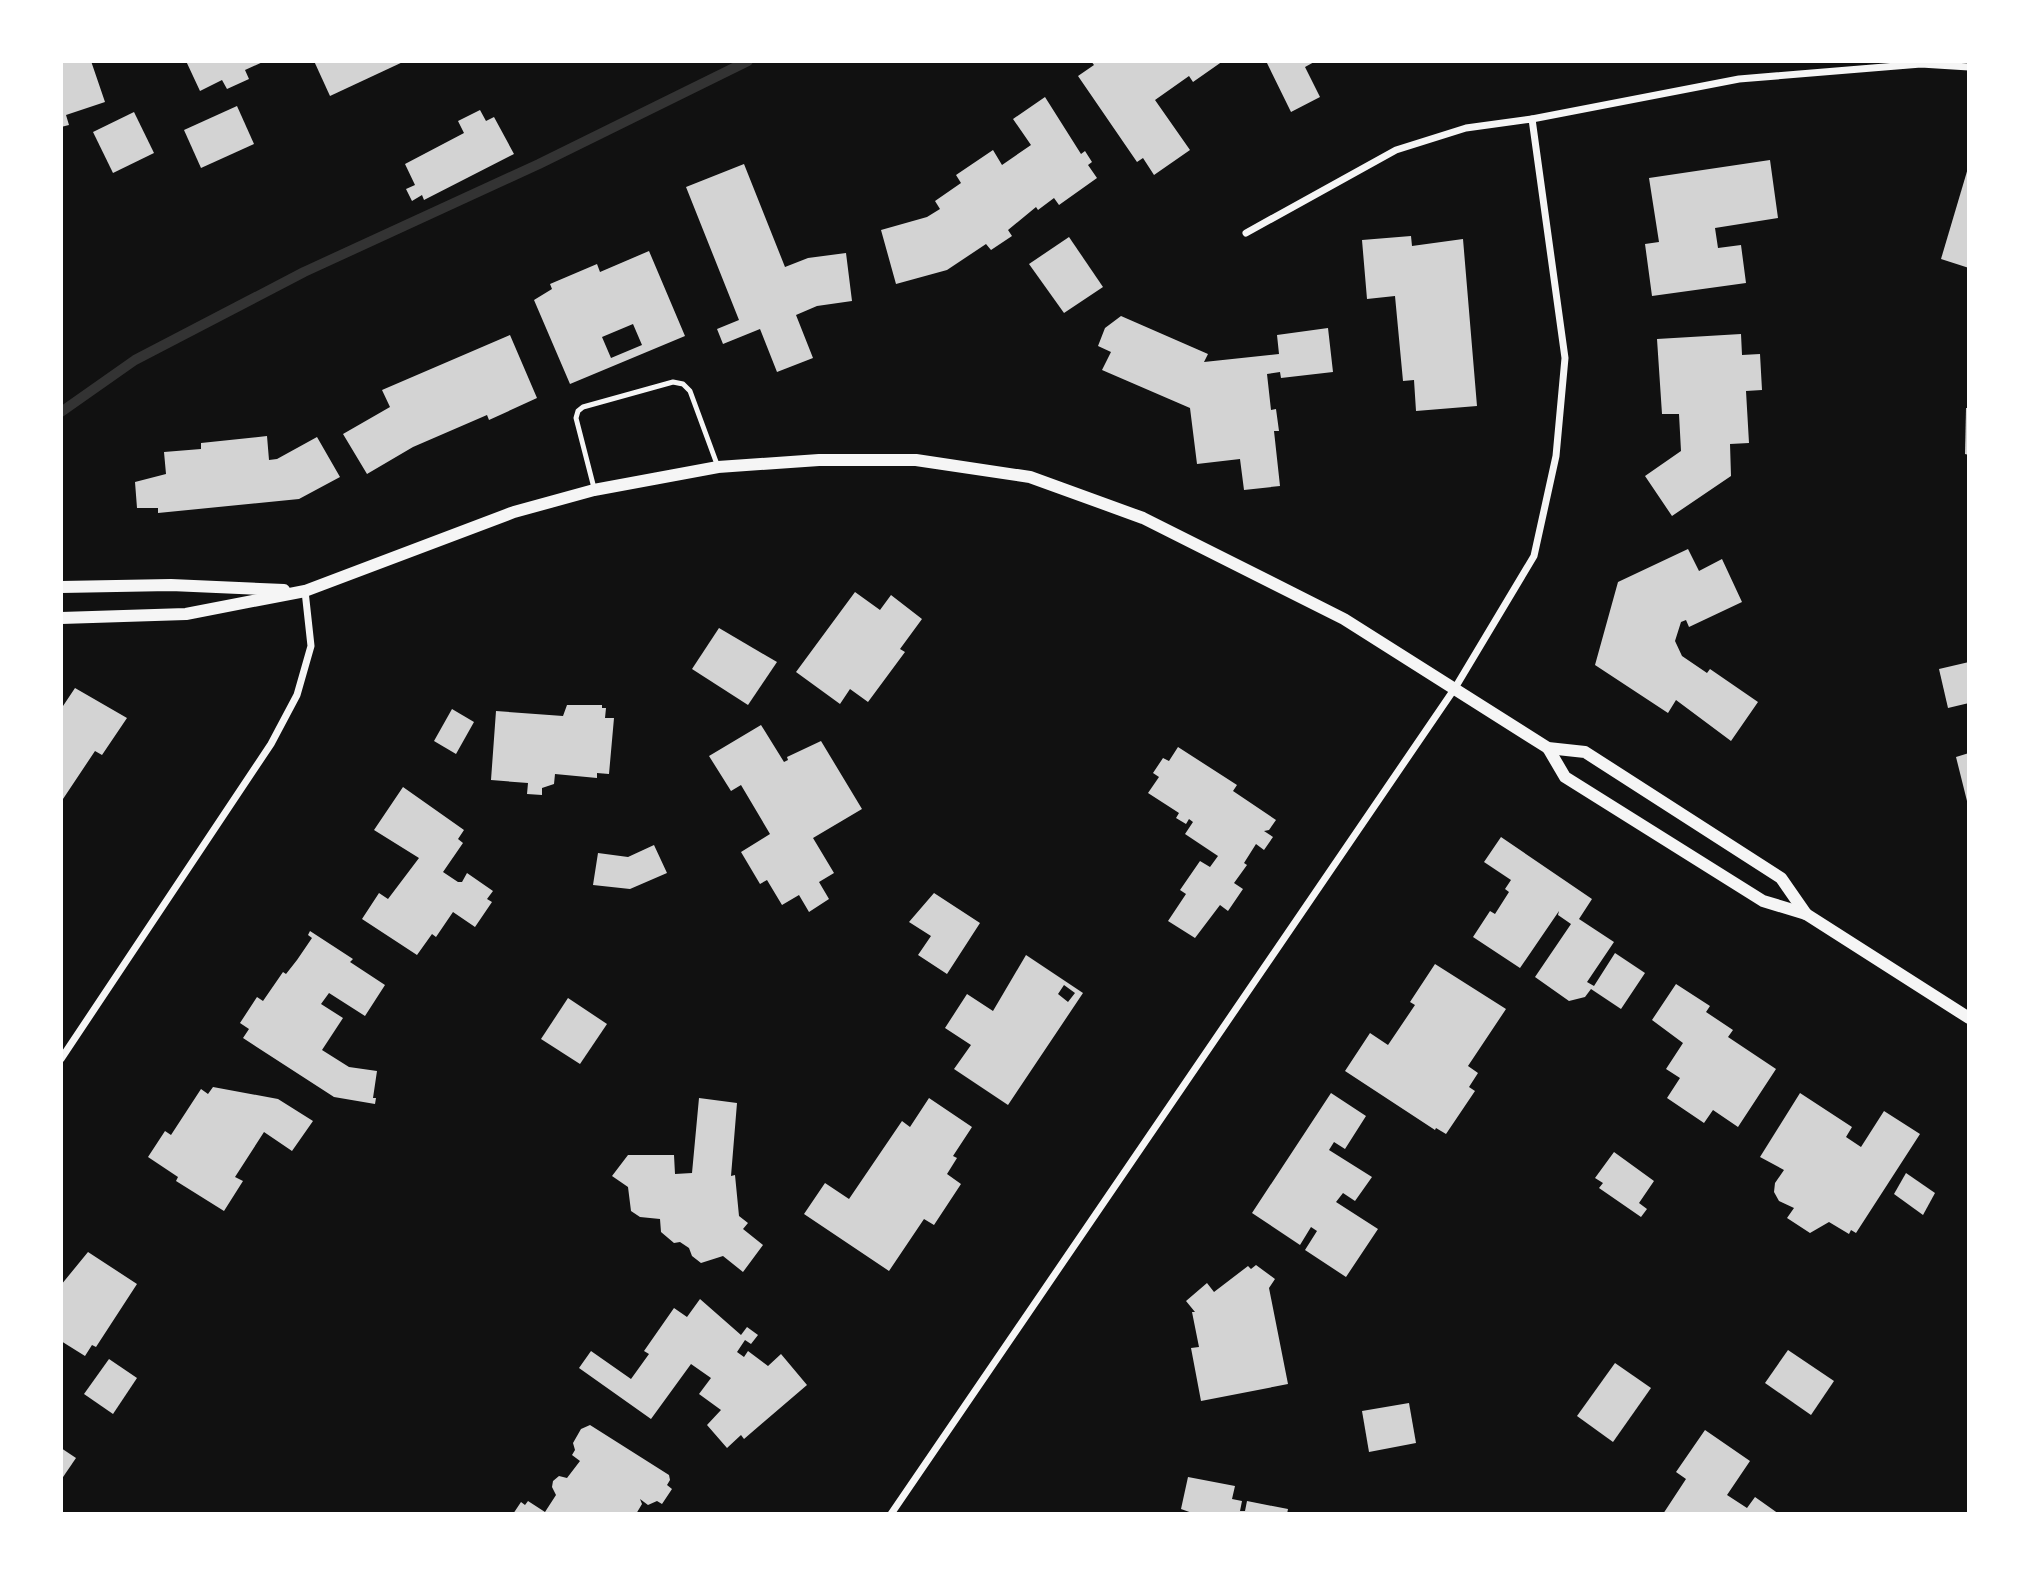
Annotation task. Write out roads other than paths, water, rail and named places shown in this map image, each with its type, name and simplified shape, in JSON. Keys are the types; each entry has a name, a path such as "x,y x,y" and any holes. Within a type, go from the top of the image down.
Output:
{"street":[{"path":"1246,233 1396,150 1466,128 1532,119 1739,79 1921,64 1969,67"},
{"path":"891,1514 1455,688 1534,556 1556,456 1565,358 1532,119"},
{"path":"61,618 186,614 305,591 514,512 594,490 718,467 819,460 916,460 1030,477 1143,518 1344,619 1548,748 1585,752 1781,877 1806,914"},
{"path":"61,587 171,585 305,591"},
{"path":"61,1059 271,744 290,707 311,646 305,591"},
{"path":"1548,748 1565,777 1763,901 1806,914 1969,1018"}],"lane":[{"path":"594,490 576,418 578,411 583,407 673,382 683,384 690,391 718,467"}],"waterway":[{"path":"61,412 135,360 304,272 539,164 748,61"}]}
